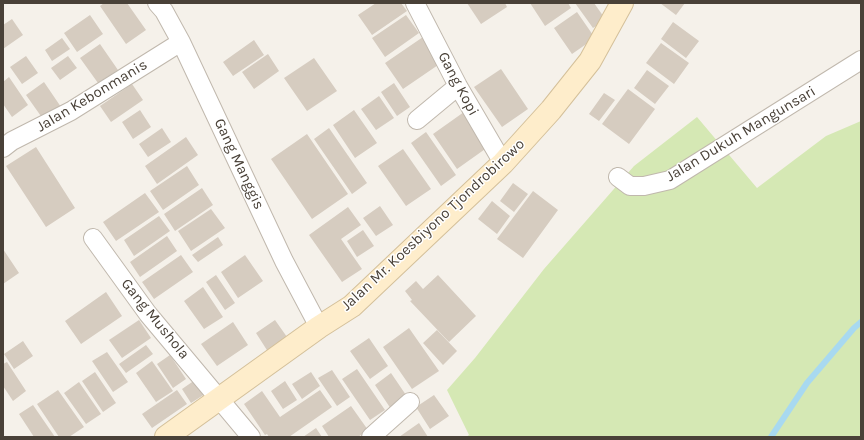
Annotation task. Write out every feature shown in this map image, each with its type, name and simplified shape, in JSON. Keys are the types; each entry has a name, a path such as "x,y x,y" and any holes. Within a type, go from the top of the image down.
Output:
{"main road":[{"name":"Jalan Mr. Koesbiyono Tjondrobirowo","path":"166,437 319,327 352,306 503,163 551,110 590,61 622,3"}],"street":[{"name":"Gang Kopi","path":"416,3 458,86 503,163"},
{"name":"Gang Manggis","path":"163,6 284,261 319,327"},
{"name":"Jalan Kebonmanis","path":"6,140 70,111 181,42"},
{"name":"Jalan Dukuh Mangunsari","path":"618,177 630,186 644,186 670,180 861,60"},
{"path":"417,120 458,86"},
{"name":"Gang Mushola","path":"93,238 148,314 251,437"},
{"path":"371,437 410,402"}],"green space":[{"path":"697,117 757,188 826,136 861,121 861,437 466,437 469,435 447,390 475,358 544,269 634,166"}],"building":[{"path":"104,3 127,3 146,30 126,44 100,6"},
{"path":"376,3 401,3 407,11 372,35 358,15"},
{"path":"467,3 505,3 507,7 481,24"},
{"path":"530,3 568,3 571,8 545,26"},
{"path":"575,3 594,3 606,20 593,28"},
{"path":"660,3 685,3 676,15"},
{"path":"577,12 595,38 572,54 554,28"},
{"path":"90,15 103,34 77,52 64,33"},
{"path":"406,15 419,33 385,57 372,38"},
{"path":"12,19 23,35 3,49 3,25"},
{"path":"673,22 699,41 686,58 661,39"},
{"path":"423,37 441,63 403,89 385,63"},
{"path":"62,38 70,49 52,61 45,50"},
{"path":"254,40 264,55 233,76 223,62"},
{"path":"661,43 689,63 674,84 646,63"},
{"path":"100,44 118,70 98,83 80,58"},
{"path":"268,54 279,71 254,89 242,72"},
{"path":"26,56 38,73 22,84 10,67"},
{"path":"68,56 77,68 60,80 51,68"},
{"path":"314,58 337,91 307,111 284,78"},
{"path":"501,69 528,109 502,127 474,87"},
{"path":"647,70 669,86 655,104 634,88"},
{"path":"9,77 28,105 12,117 3,104 3,82"},
{"path":"44,82 61,107 43,119 26,95"},
{"path":"394,83 410,107 397,116 381,92"},
{"path":"132,84 143,100 111,122 100,106"},
{"path":"628,89 655,109 629,144 602,124"},
{"path":"604,93 615,100 599,121 589,114"},
{"path":"379,96 394,118 376,130 361,109"},
{"path":"140,110 151,127 133,139 122,122"},
{"path":"354,110 377,143 355,158 333,125"},
{"path":"464,112 488,147 457,169 433,134"},
{"path":"162,128 171,142 148,157 139,144"},
{"path":"329,128 367,183 352,194 314,139"},
{"path":"426,132 456,175 441,186 411,143"},
{"path":"307,134 348,194 312,219 271,159"},
{"path":"186,137 198,155 157,184 145,166"},
{"path":"36,147 75,208 46,227 6,166"},
{"path":"403,149 431,189 406,206 378,166"},
{"path":"187,166 199,185 163,210 150,191"},
{"path":"513,183 528,194 514,212 500,201"},
{"path":"202,188 213,205 175,231 164,214"},
{"path":"533,191 558,210 523,258 497,239"},
{"path":"145,193 159,212 116,241 103,222"},
{"path":"492,201 510,216 497,234 478,219"},
{"path":"380,206 393,225 376,236 363,218"},
{"path":"348,207 361,225 341,239 362,269 342,282 309,235"},
{"path":"211,209 225,228 191,251 178,231"},
{"path":"159,216 170,231 134,256 124,240"},
{"path":"363,230 374,246 357,257 347,241"},
{"path":"167,236 177,251 140,277 130,262"},
{"path":"218,237 223,245 198,262 192,255"},
{"path":"3,249 19,273 3,284"},
{"path":"181,255 193,272 154,299 142,282"},
{"path":"245,255 263,281 238,298 221,272"},
{"path":"216,275 235,303 225,310 206,282"},
{"path":"438,275 476,316 449,342 410,301 412,300 405,291 416,281 423,289"},
{"path":"203,287 223,317 204,329 184,301"},
{"path":"106,292 122,316 81,344 65,321"},
{"path":"139,320 151,338 122,358 109,340"},
{"path":"275,320 292,344 272,358 256,333"},
{"path":"233,322 248,345 217,366 201,344"},
{"path":"409,328 439,371 412,389 383,347"},
{"path":"437,330 457,351 443,365 423,343"},
{"path":"369,338 388,366 370,379 350,351"},
{"path":"23,341 33,356 14,369 4,354"},
{"path":"146,345 153,354 126,373 119,364"},
{"path":"107,352 128,382 113,392 92,361"},
{"path":"170,355 186,379 173,388 157,364"},
{"path":"152,361 173,391 156,402 136,373"},
{"path":"7,362 26,391 13,401 3,386 3,364"},
{"path":"357,369 385,410 370,420 342,379"},
{"path":"332,370 350,397 337,406 318,378"},
{"path":"95,372 116,403 103,412 82,381"},
{"path":"311,372 320,386 302,399 292,384"},
{"path":"391,373 408,398 391,409 375,385"},
{"path":"195,380 205,394 191,403 182,389"},
{"path":"285,381 297,400 283,409 271,391"},
{"path":"79,382 101,414 86,424 64,393"},
{"path":"58,390 84,427 69,437 59,437 37,404"},
{"path":"177,390 187,404 152,428 142,414"},
{"path":"320,390 332,407 289,437 269,437 267,434 265,435 244,404 262,391 280,417"},
{"path":"434,395 449,416 430,429 416,407"},
{"path":"33,405 55,437 34,437 19,414"},
{"path":"351,406 368,430 358,437 329,437 322,426"},
{"path":"419,423 428,437 399,437"},
{"path":"316,428 322,437 303,437"}],"waterway":[{"path":"771,437 807,383 854,328 861,322"}]}
